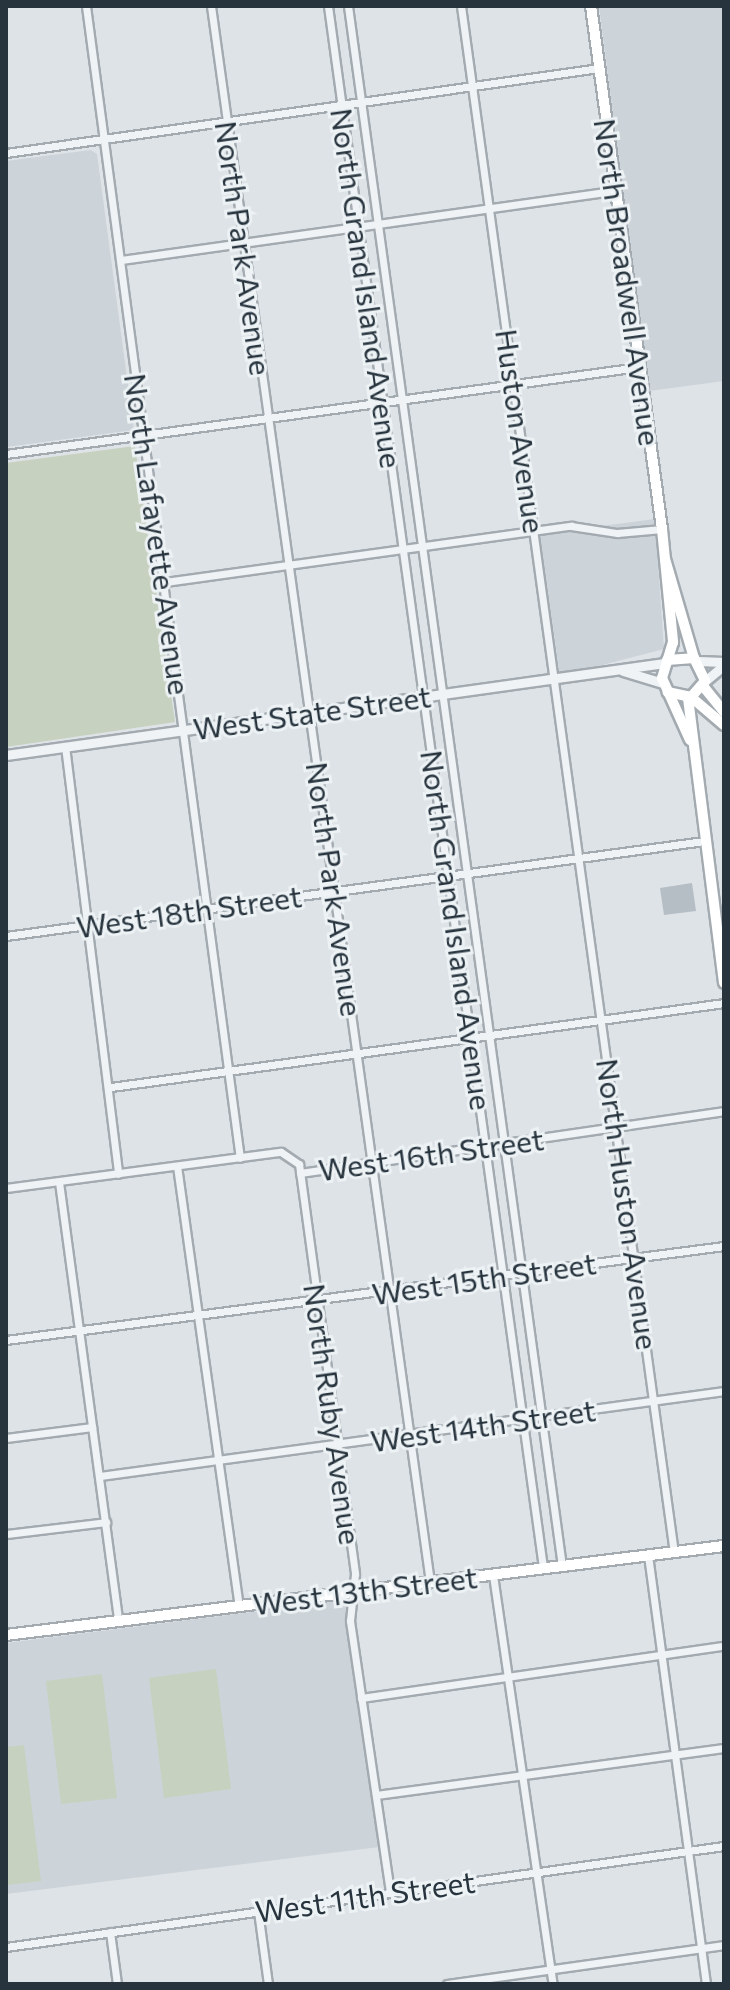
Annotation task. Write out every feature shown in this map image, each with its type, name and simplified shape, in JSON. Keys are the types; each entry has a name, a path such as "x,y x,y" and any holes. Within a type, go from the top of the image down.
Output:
{"main road":[{"name":"North Broadwell Avenue","path":"591,6 662,529 673,642 666,662 665,688"},
{"name":"North Broadwell Avenue","path":"665,557 704,683 724,712"},
{"path":"666,662 696,660"},
{"path":"704,683 690,697 690,740 724,983"},
{"path":"665,688 690,697 724,725"},
{"path":"665,688 690,740"},
{"name":"West 13th Street","path":"6,1635 724,1546"}],"street":[{"name":"North Lafayette Avenue","path":"86,6 211,907 240,1158"},
{"name":"North Park Avenue","path":"211,6 430,1582"},
{"name":"North Grand Island Avenue","path":"328,6 543,1568"},
{"name":"North Grand Island Avenue","path":"348,6 562,1566"},
{"name":"Huston Avenue","path":"461,6 581,857"},
{"path":"6,153 599,68"},
{"path":"121,260 616,190"},
{"path":"6,454 639,367"},
{"path":"165,582 535,530 662,529"},
{"path":"696,660 724,664"},
{"name":"West State Street","path":"6,755 666,662"},
{"path":"704,683 724,664"},
{"name":"West State Street","path":"619,671 665,688"},
{"path":"65,746 111,1087 118,1174"},
{"name":"West 18th Street","path":"6,936 704,841"},
{"name":"North Huston Avenue","path":"581,857 674,1552"},
{"path":"712,903 724,919"},
{"path":"111,1087 724,1003"},
{"name":"West 16th Street","path":"6,1188 281,1152 293,1156 300,1173 724,1111"},
{"path":"177,1166 239,1606"},
{"name":"North Ruby Avenue","path":"300,1173 355,1574 351,1592 361,1698 390,1893"},
{"path":"59,1182 118,1620"},
{"name":"West 15th Street","path":"6,1340 724,1246"},
{"name":"West 14th Street","path":"100,1476 724,1391"},
{"path":"6,1438 92,1427"},
{"path":"6,1534 106,1522"},
{"path":"648,1555 706,1984"},
{"path":"493,1575 511,1677 553,1984"},
{"path":"361,1698 724,1646"},
{"path":"376,1795 724,1748"},
{"name":"West 11th Street","path":"6,1947 724,1846"},
{"path":"258,1911 268,1984"},
{"path":"110,1932 117,1984"},
{"path":"447,1984 724,1945"}],"shaded area":[{"path":"599,6 724,6 724,381 649,391"},
{"path":"91,150 97,154 134,430 6,447 6,161"},
{"path":"655,519 664,649 560,676 540,534"},
{"path":"346,1600 379,1847 6,1894 6,1643"}],"green space":[{"path":"135,446 175,722 6,747 6,463"},
{"path":"216,1669 231,1789 164,1798 149,1678"},
{"path":"102,1674 117,1798 61,1804 46,1681"},
{"path":"24,1745 41,1881 6,1885 6,1747"}],"building":[{"path":"692,883 696,911 664,915 660,888"}]}
